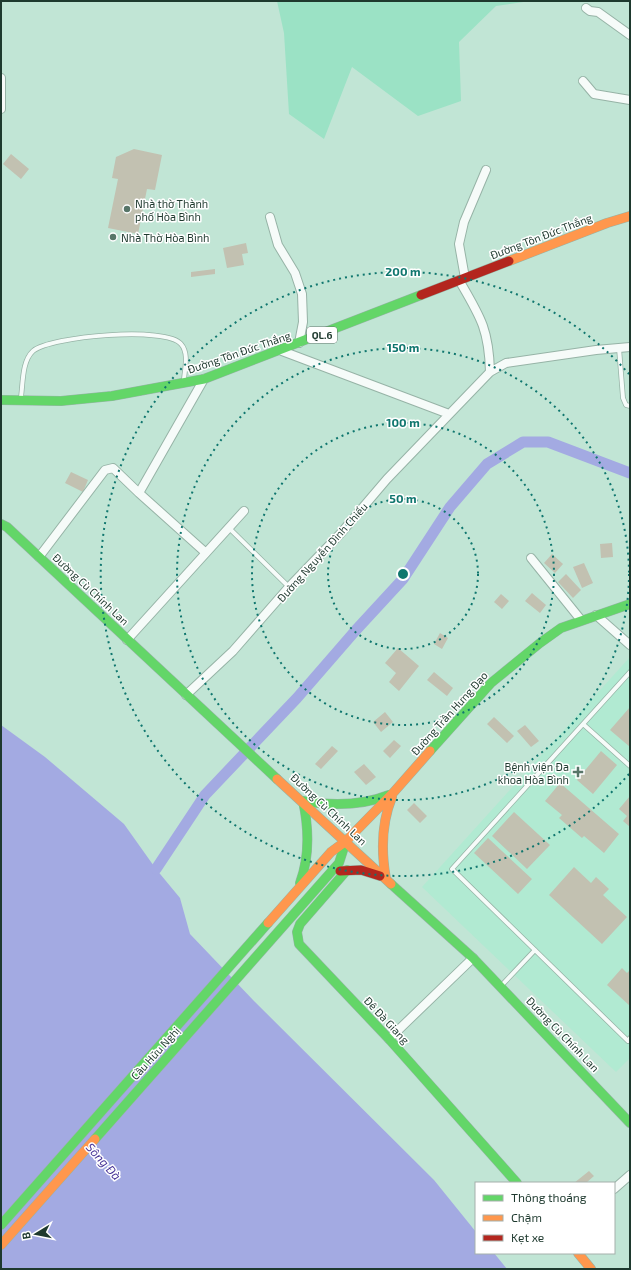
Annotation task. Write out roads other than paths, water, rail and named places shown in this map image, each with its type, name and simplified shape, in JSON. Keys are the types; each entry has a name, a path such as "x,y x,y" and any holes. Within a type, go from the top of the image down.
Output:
{"main road":[{"name":"Đường Tôn Đức Thắng","path":"1,400 61,401 112,396 184,384 204,379 299,344 607,223 630,216"},
{"name":"Đường Cù Chính Lan","path":"1,524 7,527 186,696 287,786 473,958 630,1123"},
{"name":"Đường Trần Hưng Đạo","path":"317,867 331,852 346,841 393,793 491,683 540,643 562,628 581,620 630,604"},
{"path":"297,890 304,875 308,854 308,830 303,801 327,805 350,804 372,801 393,793"},
{"path":"327,877 347,870 367,871 386,878 383,857 383,832 387,808 393,793"},
{"name":"Cầu Hữu Nghị","path":"1,1245 339,863 346,841"},
{"name":"Cầu Hữu Nghị","path":"1,1225 317,867"},
{"name":"Đê Đà Giang","path":"347,870 300,924 297,932 298,940 302,948 389,1039 516,1182"},
{"path":"579,1254 591,1269"}],"street":[{"path":"586,8 590,11 598,12 630,35"},
{"path":"1,78 1,110"},
{"path":"584,81 594,94 630,100"},
{"path":"486,170 464,222 459,244 462,279 486,332 490,372"},
{"path":"270,217 274,236 300,283 303,322 299,344"},
{"name":"Đường Nguyễn Đình Chiểu","path":"186,696 233,650 289,587 341,533 387,479 490,372 506,363 630,347"},
{"path":"282,350 449,414"},
{"path":"139,493 204,379"},
{"path":"39,557 105,470 113,468 206,553"},
{"path":"127,640 244,511"},
{"path":"531,558 581,620"},
{"path":"596,615 630,645"},
{"path":"389,1039 473,958"},
{"path":"615,1188 630,1175"}],"lane":[{"path":"20,401 25,366 32,352 42,346 91,336 145,336 173,338 181,343 186,354 184,384"},
{"path":"619,348 623,398 626,405 630,406"},
{"path":"229,528 289,587"},
{"path":"630,672 452,869 628,1041 630,1038"},
{"path":"583,724 630,766"},
{"path":"500,986 535,950"}],"water":[{"name":"Sông Đà","path":"1,725 45,757 124,824 156,869 180,898 190,934 254,1001 434,1180 475,1231 475,1254 495,1254 507,1269 1,1269"}],"waterway":[{"path":"156,869 205,795 297,698 403,579 450,507 487,464 523,442 548,442 630,473"}],"place":[{"name":"Nhà thờ Thành phố Hòa Bình","path":"127,209"},
{"name":"Nhà Thờ Hòa Bình","path":"113,237"},
{"name":"Bệnh viện Đa khoa Hòa Bình","path":"578,772"}]}
